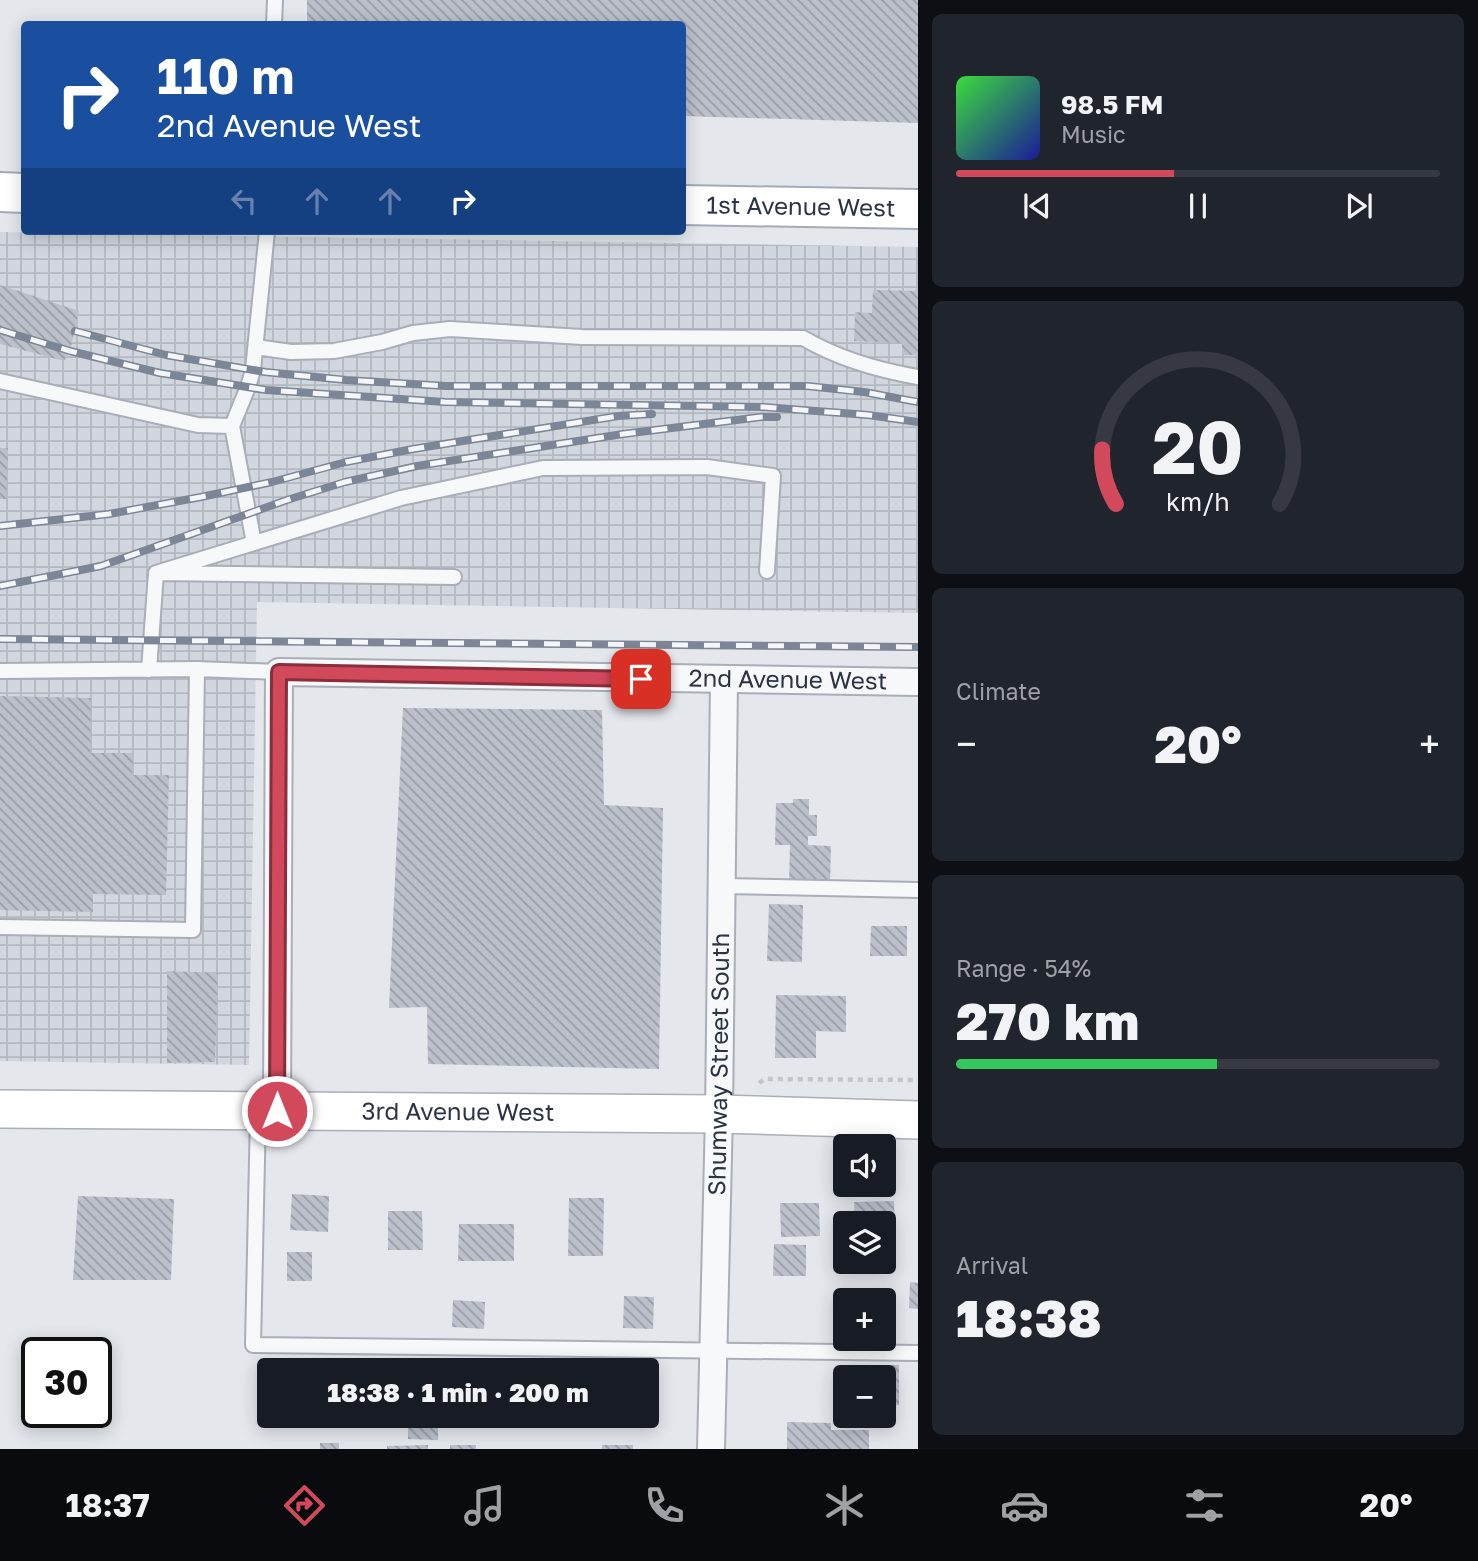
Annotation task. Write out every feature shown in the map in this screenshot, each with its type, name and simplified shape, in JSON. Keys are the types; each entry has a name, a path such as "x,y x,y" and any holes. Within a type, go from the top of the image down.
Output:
{"main road":[{"path":"0,192 21,193"},
{"name":"1st Avenue West","path":"686,205 918,209"}],"street":[{"name":"2nd Avenue West","path":"279,672 918,682"},
{"path":"267,1111 279,672"},
{"name":"Shumway Street South","path":"711,1449 719,1114 724,680"},
{"name":"3rd Avenue West","path":"0,1109 719,1114 918,1120"}],"lane":[{"path":"274,21 275,0"},
{"path":"254,543 232,426 250,379 256,346 267,235"},
{"path":"256,346 292,352 334,351 413,333 450,329 582,337 803,338 825,351 867,366 918,377"},
{"path":"0,381 198,425 232,426"},
{"path":"156,573 401,498 543,468 707,467 773,476 766,571"},
{"path":"156,573 454,577"},
{"path":"149,670 156,573"},
{"path":"0,927 193,930 197,669"},
{"path":"0,671 197,669 279,672"},
{"path":"722,886 918,890"},
{"path":"267,1111 253,1345 918,1353"}],"path":[{"path":"752,1089 765,1079 918,1080"}],"shaded area":[{"path":"0,232 21,232 21,235 184,235 918,247 918,613 257,602 249,1065 0,1061"}],"building":[{"path":"307,0 918,0 918,123 686,116 686,21 307,21"},
{"path":"0,285 79,311 70,351 64,361 0,344"},
{"path":"873,290 918,291 918,355 902,355 902,343 854,341 855,312 872,313"},
{"path":"0,448 8,448 6,499 0,499"},
{"path":"0,696 91,698 90,753 133,753 132,775 169,775 166,895 93,894 93,912 0,910"},
{"path":"403,708 602,710 604,805 663,808 659,1069 428,1064 427,1007 389,1008"},
{"path":"793,799 809,799 809,815 817,815 817,836 808,836 808,845 831,846 830,884 789,883 790,845 775,845 776,803 793,803"},
{"path":"769,904 803,905 802,962 767,961"},
{"path":"871,926 907,926 907,956 870,956"},
{"path":"167,971 218,973 215,1062 167,1063"},
{"path":"776,995 846,996 846,1032 816,1031 816,1058 775,1058"},
{"path":"292,1194 329,1196 328,1232 290,1230"},
{"path":"78,1196 174,1199 171,1280 73,1280"},
{"path":"569,1198 604,1198 603,1256 568,1256"},
{"path":"894,1201 894,1211 854,1211 854,1202"},
{"path":"780,1203 819,1203 820,1236 781,1237"},
{"path":"388,1211 422,1211 423,1250 388,1250"},
{"path":"459,1224 514,1224 514,1261 458,1261"},
{"path":"774,1244 806,1245 806,1276 773,1276"},
{"path":"287,1252 312,1252 312,1281 287,1281"},
{"path":"910,1282 918,1283 918,1309 909,1308"},
{"path":"624,1296 654,1297 653,1329 623,1328"},
{"path":"453,1300 485,1302 484,1329 452,1327"},
{"path":"896,1365 899,1365 899,1405 896,1405"},
{"path":"787,1422 831,1423 831,1430 869,1430 869,1449 787,1449"},
{"path":"408,1428 438,1428 438,1440 408,1439"},
{"path":"320,1443 339,1443 339,1449 320,1449"},
{"path":"428,1445 428,1449 387,1449 387,1446"},
{"path":"450,1445 476,1445 476,1449 450,1449"},
{"path":"602,1445 633,1445 633,1449 602,1449"}],"railway":[{"path":"0,330 70,351 160,373 266,390 445,402 764,407 868,415 918,422"},
{"path":"75,331 166,355 265,372 346,380 446,386 807,386 864,392 918,402"},
{"path":"0,526 109,514 272,482 346,462 413,449 618,416 652,414"},
{"path":"0,586 101,566 287,500 345,482 417,466 623,434 777,417"},
{"path":"0,639 918,647"}],"route":[{"path":"277,1111 279,672 641,679"}]}
